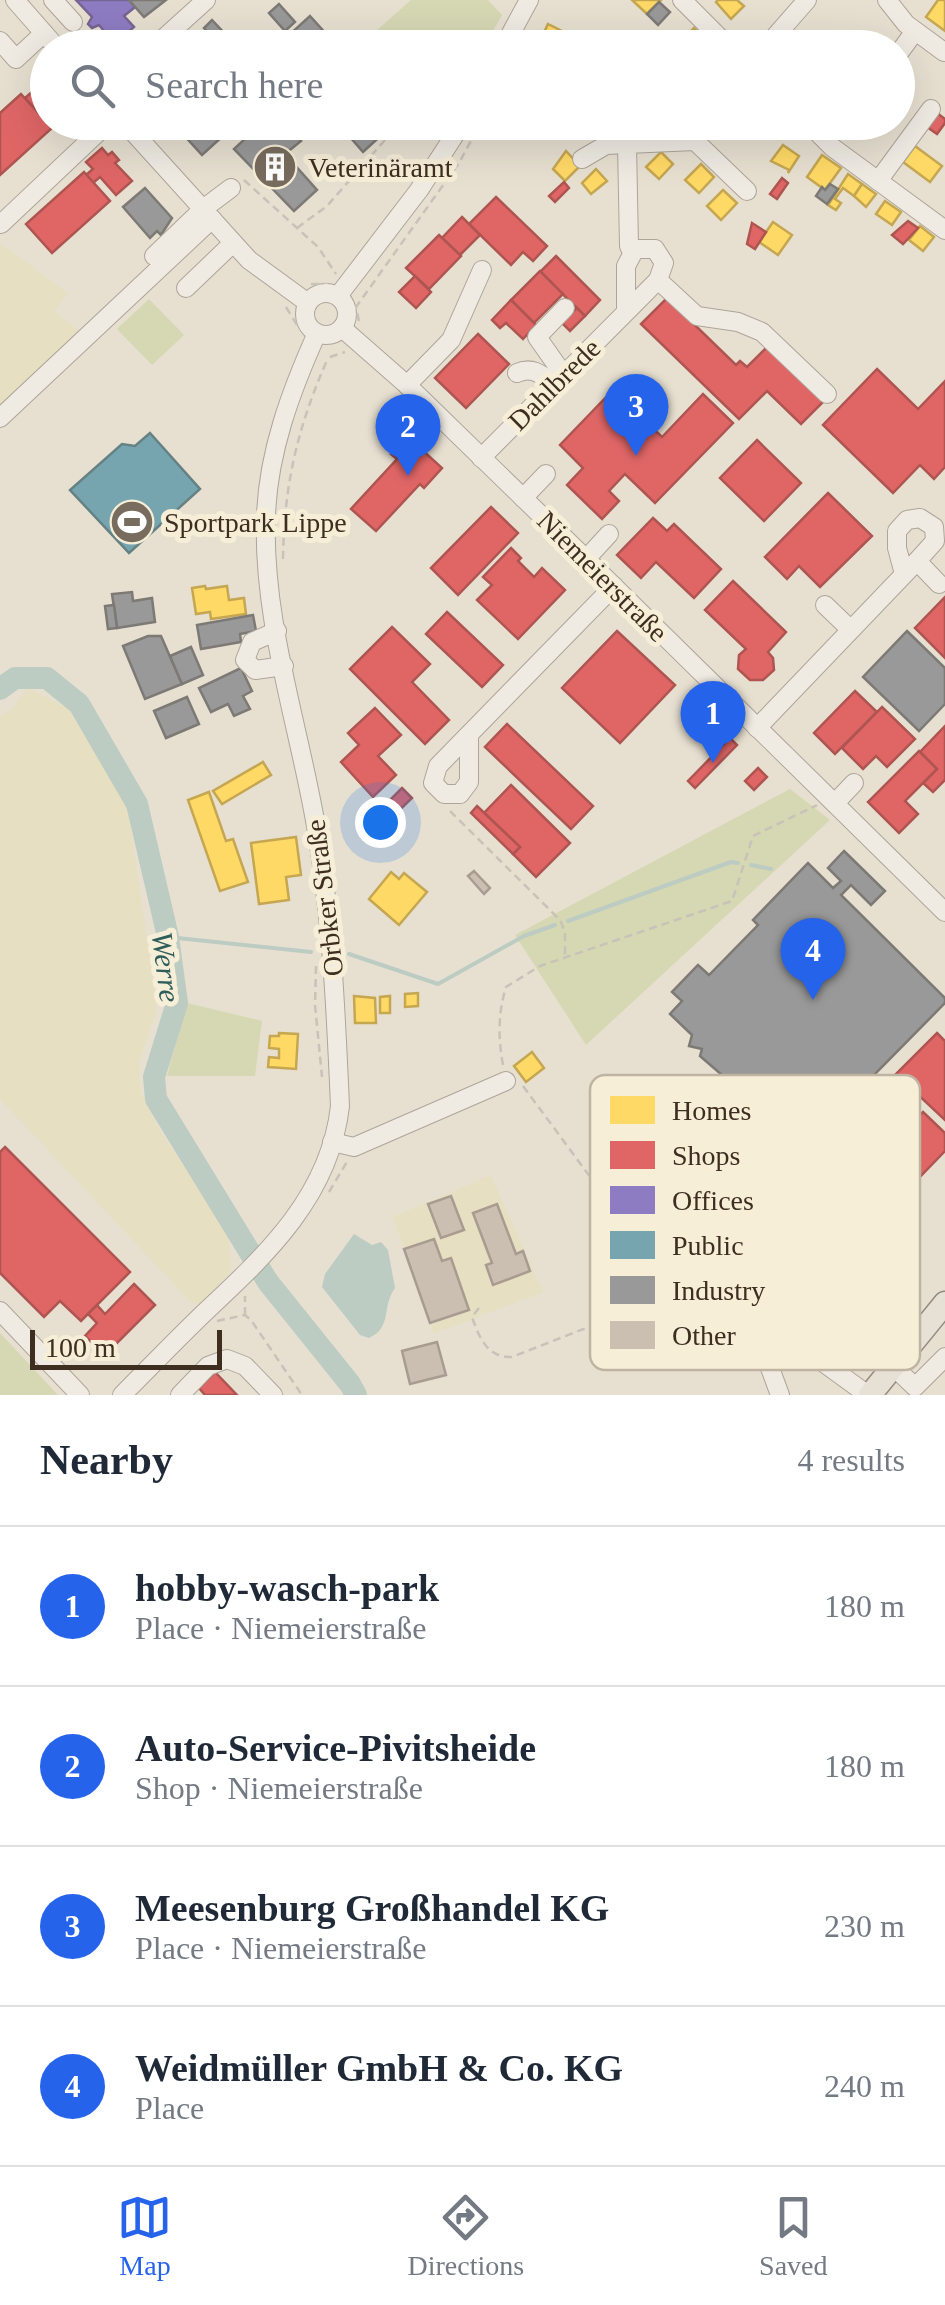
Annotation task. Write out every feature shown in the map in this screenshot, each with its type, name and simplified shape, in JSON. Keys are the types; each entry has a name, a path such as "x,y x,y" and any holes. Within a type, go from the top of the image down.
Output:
{"main road":[{"path":"920,1355 945,1303"},
{"path":"920,1361 945,1320"},
{"path":"869,1395 908,1380"},
{"path":"886,1395 908,1380"}],"street":[{"path":"15,0 42,30"},
{"path":"53,0 73,22"},
{"path":"173,30 206,0"},
{"path":"513,30 529,0"},
{"path":"682,0 712,30"},
{"path":"781,30 807,0"},
{"path":"887,0 914,30"},
{"path":"915,31 944,52"},
{"path":"0,41 16,59 30,51"},
{"path":"915,131 931,109"},
{"path":"1,224 90,140"},
{"path":"140,140 233,243 300,298 313,341 348,333 343,290"},
{"path":"300,298 343,290 419,190 451,140"},
{"path":"826,140 945,230"},
{"path":"878,181 908,140"},
{"path":"582,159 606,145 695,141 747,191"},
{"path":"626,312 626,266 632,252 627,144"},
{"path":"0,418 237,184"},
{"path":"154,256 207,214"},
{"path":"186,288 233,243"},
{"path":"632,252 649,247 660,252 664,263 658,280 698,316 738,322 762,332 827,394"},
{"path":"407,385 450,340 482,270"},
{"name":"Dahlbrede","path":"482,458 658,280"},
{"path":"558,379 538,337 565,308"},
{"name":"Niemeierstraße","path":"348,333 586,558 945,912"},
{"name":"Orbker Straße","path":"122,1395 246,1274 306,1203 332,1142 340,1106 325,884 266,558 268,488 280,427 313,341"},
{"path":"517,373 533,370 558,379"},
{"path":"524,498 546,474"},
{"path":"586,558 609,534"},
{"path":"758,728 911,567 939,584"},
{"path":"469,735 469,782 460,794 448,795 437,790 434,774 469,735 614,586"},
{"path":"825,606 850,629"},
{"path":"277,631 252,642 245,660 255,670 284,666"},
{"path":"831,799 854,783"},
{"path":"332,1142 356,1149 506,1080"},
{"path":"0,1311 80,1395"},
{"path":"908,1380 945,1357"},
{"path":"180,1395 208,1366 227,1359 244,1366 273,1395"},
{"path":"771,1370 780,1395"},
{"path":"834,1370 869,1395"}],"path":[{"path":"297,228 326,206 385,140"},
{"path":"283,564 283,518 297,436 328,358 345,352 348,333 363,328 356,307 471,140"},
{"path":"237,184 297,228 318,248 338,277 328,284 301,282 300,298 284,304 297,320 298,342 313,341 328,358"},
{"path":"343,290 364,294"},
{"path":"448,795 448,808 455,818 560,920 565,932 564,957"},
{"path":"590,1177 524,1087 506,1080 499,1043 500,1006 506,987 540,966 732,902 753,836 831,799"},
{"path":"316,974 322,1076 331,1103 340,1106"},
{"path":"244,1315 246,1308"},
{"path":"479,1308 472,1317 485,1346 502,1358 590,1326"},
{"path":"201,1317 221,1322 244,1315"},
{"path":"244,1315 302,1395"}],"shaded area":[{"path":"0,243 68,293 54,311 80,332 0,406"},
{"path":"27,688 68,708 128,808 157,1011 139,1062 140,1091 160,1131 228,1231 231,1271 201,1304 190,1301 0,1099 0,717 14,707"},
{"path":"491,1175 543,1292 434,1334 393,1217"},
{"path":"354,1234 372,1245 381,1242 388,1250 395,1288 381,1328 369,1338 360,1335 322,1287 325,1274"}],"green space":[{"path":"411,0 488,0 502,15 494,30 377,30"},
{"path":"149,299 184,335 152,365 117,329"},
{"path":"790,789 830,820 586,1045 515,935"},
{"path":"187,1003 262,1021 255,1076 167,1076"},
{"path":"0,1333 58,1395 0,1395"}],"building: Homes":[{"path":"632,0 661,0 647,14"},
{"path":"718,0 737,0 744,6 731,19"},
{"path":"938,0 945,0 945,31 926,17"},
{"path":"783,145 799,156 788,173 789,170 771,161"},
{"path":"915,146 942,166 930,182 903,162"},
{"path":"566,151 580,166 565,181 553,169"},
{"path":"661,152 673,164 659,179 646,167"},
{"path":"822,155 841,168 825,190 807,177"},
{"path":"701,164 714,177 699,193 685,180"},
{"path":"596,169 607,181 591,194 582,183"},
{"path":"848,174 862,184 854,196 843,188 835,199 841,203 836,210 828,205"},
{"path":"862,184 876,194 866,207 854,196"},
{"path":"723,190 737,203 721,220 707,206"},
{"path":"885,201 901,212 892,225 876,214"},
{"path":"773,222 792,235 778,255 759,242"},
{"path":"920,226 934,237 923,251 909,240"},
{"path":"227,586 229,600 244,598 246,614 211,619 210,612 196,614 192,588"},
{"path":"263,762 271,775 222,804 213,791"},
{"path":"209,792 226,841 233,839 248,882 220,891 188,800"},
{"path":"296,837 301,875 286,877 289,900 259,904 251,843"},
{"path":"391,872 399,879 404,873 427,892 399,925 369,899"},
{"path":"418,993 418,1006 405,1007 405,994"},
{"path":"354,996 375,998 376,1023 355,1023"},
{"path":"390,996 390,1013 380,1013 380,997"},
{"path":"298,1034 296,1069 268,1067 269,1057 279,1058 279,1049 269,1048 270,1036"},
{"path":"532,1052 544,1068 526,1082 514,1066"}],"building: Shops":[{"path":"21,94 30,104 30,140 39,140 0,175 0,113"},
{"path":"937,113 945,123 937,134 927,127"},
{"path":"102,148 108,155 112,152 119,160 115,163 132,181 116,195 100,177 93,183 86,175 93,169 86,162"},
{"path":"84,172 110,201 52,253 26,224"},
{"path":"782,178 788,183 777,199 770,194"},
{"path":"564,182 569,188 555,202 549,196"},
{"path":"496,197 547,246 533,261 523,252 511,265 469,224"},
{"path":"462,217 480,235 460,255 442,238"},
{"path":"908,221 918,228 903,244 892,235"},
{"path":"752,223 766,232 755,249 747,244"},
{"path":"439,235 461,256 429,289 406,268"},
{"path":"556,256 600,300 585,316 540,272"},
{"path":"540,271 563,294 534,323 511,300"},
{"path":"415,276 431,292 416,308 399,292"},
{"path":"667,298 736,365 740,361 747,367 768,346 824,401 801,424 767,391 739,419 641,324"},
{"path":"511,300 536,325 523,339 506,323 500,328 492,320"},
{"path":"577,308 585,316 570,331 562,323"},
{"path":"478,334 509,364 466,408 435,378"},
{"path":"877,369 918,409 945,381 945,467 934,479 920,465 893,493 823,425"},
{"path":"613,390 662,437 703,394 733,423 655,503 625,474 609,491 619,501 602,519 567,485 583,468 560,445"},
{"path":"407,436 442,468 424,488 420,484 376,531 351,509 397,459 391,454"},
{"path":"757,440 801,483 764,521 720,478"},
{"path":"828,493 872,536 820,587 799,566 787,579 765,557"},
{"path":"491,507 518,533 458,595 431,568"},
{"path":"653,518 667,531 674,524 721,569 694,598 656,562 641,578 617,555"},
{"path":"511,548 534,577 542,568 565,590 518,639 477,600 492,585 483,577"},
{"path":"733,581 786,632 768,652 774,670 763,680 750,680 738,669 739,655 746,649 705,610"},
{"path":"945,597 945,658 915,628"},
{"path":"447,612 503,665 482,687 426,634"},
{"path":"392,627 430,664 412,682 449,720 425,744 350,669"},
{"path":"617,631 675,685 620,743 562,688"},
{"path":"855,691 877,712 835,754 814,733"},
{"path":"882,707 915,739 887,767 876,756 863,769 842,748"},
{"path":"375,708 401,735 378,756 396,775 373,797 341,762 359,745 348,733"},
{"path":"507,724 593,806 571,829 485,747"},
{"path":"945,726 945,780 933,792 923,783 937,769 920,752"},
{"path":"730,738 737,745 695,788 688,781"},
{"path":"919,751 937,769 905,801 918,814 899,833 868,802"},
{"path":"758,768 767,777 754,790 745,781"},
{"path":"511,785 570,843 536,877 513,854 520,847 484,813"},
{"path":"402,788 412,798 385,824 375,815"},
{"path":"477,806 520,847 513,854 471,813"},
{"path":"937,1033 945,1041 945,1120 920,1097 920,1075 896,1074"},
{"path":"923,1112 945,1133 945,1151 920,1177"},
{"path":"5,1147 130,1272 81,1321 60,1301 44,1317 0,1273 0,1152"},
{"path":"134,1284 155,1305 105,1355 85,1336 97,1323 88,1314 97,1305 105,1314"},
{"path":"215,1372 237,1395 205,1395 199,1388"}],"building: Offices":[{"path":"76,0 129,0 135,7 124,16 134,27 130,30 103,30 99,25 92,28 88,24 92,17"}],"building: Public":[{"name":"Sportpark Lippe","path":"150,433 200,489 129,553 70,490 122,444 135,446"}],"building: Industry":[{"path":"129,0 166,0 144,17"},
{"path":"659,2 670,12 658,25 647,14"},
{"path":"279,4 295,22 284,30 269,13"},
{"path":"310,16 323,30 295,30"},
{"path":"212,20 221,30 206,30"},
{"name":"Veterinäramt","path":"188,140 218,140 202,155"},
{"name":"Veterinäramt","path":"244,140 300,140 285,154 317,190 294,211 234,149"},
{"path":"353,140 376,140 363,152"},
{"path":"830,184 838,189 827,204 816,196"},
{"path":"145,188 172,218 161,235 157,231 150,238 123,207"},
{"path":"132,592 133,601 152,598 155,622 117,628 112,594"},
{"path":"114,605 117,628 108,629 105,606"},
{"path":"253,615 256,631 240,634 241,642 201,649 197,625"},
{"path":"907,631 945,668 945,704 919,731 863,677"},
{"path":"148,636 161,636 182,684 145,699 123,646"},
{"path":"191,647 203,675 182,684 170,656"},
{"path":"241,668 252,691 243,696 250,709 234,716 228,704 211,712 199,688"},
{"path":"187,697 199,724 166,738 154,711"},
{"path":"844,851 885,891 871,905 851,885 841,895 945,998 945,1003 874,1075 722,1075 700,1056 702,1049 689,1046 692,1035 670,1014 682,1001 672,992 698,965 709,975 758,925 753,920 808,863 833,888 841,881 828,868"}],"building: Other":[{"path":"474,871 490,888 484,894 468,876"},
{"path":"451,1196 464,1230 441,1238 428,1204"},
{"path":"497,1204 516,1254 523,1251 530,1271 493,1285 486,1265 492,1263 473,1213"},
{"path":"434,1239 442,1261 451,1258 469,1310 430,1323 404,1249"},
{"path":"437,1342 446,1375 410,1384 402,1351"}],"waterway":[{"name":"Werre","path":"0,689 15,678 47,678 79,704 137,804 168,937 177,1003 154,1077 156,1099 268,1282 356,1395"},
{"path":"568,921 731,862 738,863"},
{"path":"751,865 771,869"},
{"path":"349,954 438,984 524,936 555,925"},
{"path":"168,937 311,952"}],"place":[{"name":"Veterinäramt","path":"275,167"},
{"name":"Meesenburg Großhandel KG","path":"636,456"},
{"name":"Auto-Service-Pivitsheide","path":"408,476"},
{"name":"Sportpark Lippe","path":"132,522"},
{"name":"hobby-wasch-park","path":"713,763"},
{"name":"Weidmüller GmbH & Co. KG","path":"813,1000"}]}
